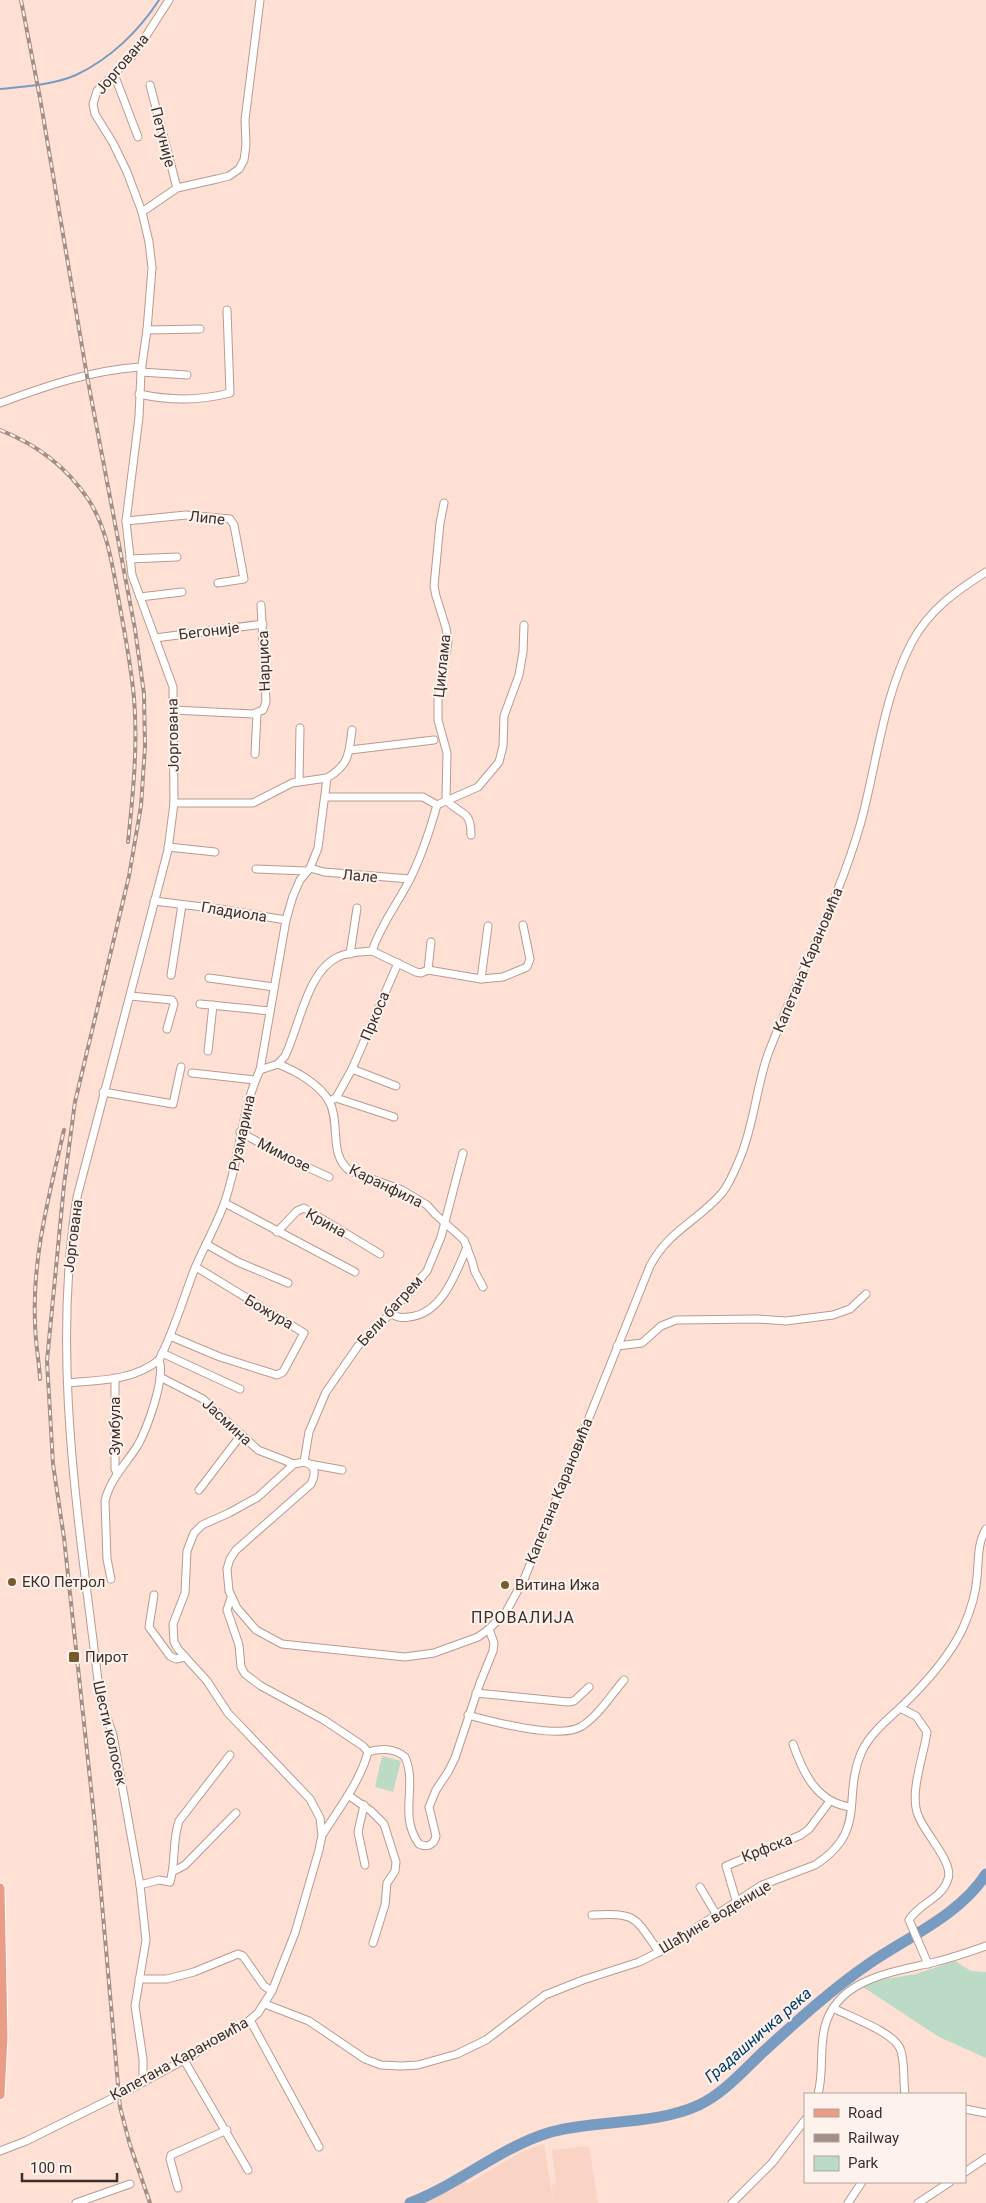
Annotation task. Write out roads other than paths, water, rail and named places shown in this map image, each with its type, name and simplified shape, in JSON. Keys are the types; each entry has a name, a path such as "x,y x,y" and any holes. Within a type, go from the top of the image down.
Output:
{"main road":[{"path":"0,1888 3,2057 0,2095"}],"street":[{"name":"Јоргована","path":"68,1383 67,1286 76,1197 168,847 174,803 172,687 132,575 126,520 139,417 141,369 152,268 147,229 142,212 127,172 94,109 93,100 97,90 135,53 169,0"},
{"path":"142,212 177,188 229,176 239,169 244,160 246,145 245,120 260,0"},
{"path":"114,74 138,137"},
{"name":"Петуније","path":"150,84 177,188"},
{"path":"139,394 162,399 182,400 205,399 230,393 227,310"},
{"path":"146,330 200,329"},
{"path":"0,403 54,384 119,368 187,375"},
{"name":"Циклама","path":"444,503 440,523 434,586 448,642 438,698 438,720 447,753 446,800"},
{"name":"Липе","path":"126,520 186,515 230,519 234,525 244,578 218,583"},
{"path":"130,559 177,557"},
{"name":"Капетана Карановића","path":"231,1598 247,1620 266,1637 282,1644 388,1656 421,1656 470,1640 489,1629 506,1612 525,1577 640,1287 658,1252 667,1240 722,1193 741,1156 765,1062 823,930 850,856 901,665 912,642 927,618 940,604 986,572"},
{"path":"140,597 182,592"},
{"name":"Нарциса","path":"173,710 257,713 263,710 266,702 261,605"},
{"name":"Бегоније","path":"155,638 263,624"},
{"path":"372,951 386,918 410,879 427,841 437,806 446,800 478,787 499,762 503,746 504,716 519,675 523,652 524,625"},
{"name":"Нарциса","path":"255,754 257,713"},
{"path":"299,781 300,728"},
{"path":"174,803 253,803 299,781 327,778 339,771 345,763 350,750 352,730"},
{"path":"350,750 434,740"},
{"path":"255,1080 260,1070 286,920 292,896 300,880 309,870 318,848 327,778"},
{"path":"325,797 423,797 437,806"},
{"path":"446,800 470,819 470,835"},
{"path":"168,847 215,852"},
{"path":"256,869 309,870"},
{"name":"Лале","path":"309,870 410,879"},
{"name":"Гладиола","path":"154,901 286,920"},
{"name":"Гладиола","path":"171,975 182,904"},
{"path":"350,954 357,908"},
{"path":"260,1070 278,1064 290,1047 312,987 322,970 338,956 372,951 419,973 428,970 481,979 503,977 527,967 530,959 523,925"},
{"path":"481,979 488,926"},
{"path":"428,970 431,942"},
{"name":"Пркоса","path":"332,1100 352,1069 398,963"},
{"path":"209,978 274,987"},
{"path":"130,996 172,1000 174,1004 167,1029"},
{"path":"200,1004 270,1011"},
{"path":"208,1051 213,1005"},
{"path":"278,1064 312,1083 332,1100 394,1117"},
{"path":"103,1092 173,1104 181,1066"},
{"path":"352,1069 396,1086"},
{"name":"Рузмарина","path":"160,1357 196,1267 225,1204 240,1132 255,1080 192,1074"},
{"name":"Каранфила","path":"332,1100 337,1153 344,1166 350,1171 417,1198 427,1205 456,1232 467,1247 475,1272 483,1287"},
{"name":"Мимозе","path":"240,1132 291,1160 329,1177"},
{"name":"Бели багрем","path":"306,1463 308,1432 326,1392 358,1346 391,1313 427,1271 445,1223 463,1153"},
{"name":"Крина","path":"225,1204 356,1272"},
{"name":"Крина","path":"277,1232 298,1211 304,1208 380,1254"},
{"path":"206,1244 238,1262 288,1283"},
{"path":"391,1313 396,1317 405,1318 425,1313 441,1299 467,1247"},
{"name":"Божура","path":"170,1336 275,1375 282,1374 304,1333 196,1267"},
{"path":"617,1346 642,1343 662,1326 676,1320 756,1319 786,1321 833,1314 850,1309 866,1294"},
{"path":"68,1383 115,1378 140,1372 160,1357"},
{"path":"111,1579 107,1559 104,1501 118,1473 138,1444 146,1427 160,1377 160,1357"},
{"path":"160,1357 240,1388"},
{"name":"Јасмина","path":"160,1377 203,1399 262,1452 294,1464"},
{"name":"Зумбула","path":"115,1378 113,1427 115,1469 118,1473"},
{"name":"Шести колосек","path":"68,1383 69,1436 100,1698 113,1735 140,1886 146,1940 135,2006 143,2058 143,2081"},
{"path":"199,1490 241,1435"},
{"path":"306,1463 315,1473 311,1484 246,1540 230,1559 228,1569 231,1598 227,1610 239,1645 241,1667 245,1674 261,1686 324,1720 363,1746 368,1752"},
{"path":"294,1464 306,1463 342,1470"},
{"name":"Капетана Карановића","path":"0,2151 26,2141 184,2060 250,2020 265,2004 272,1991 295,1933 314,1872 322,1834 319,1815 310,1799 228,1713 207,1681 185,1657 174,1642 173,1624 185,1593 185,1560 189,1542 194,1533 202,1525 258,1497 294,1464"},
{"name":"Шађине воденице","path":"265,2004 309,2022 365,2059 381,2064 418,2065 458,2054 486,2040 545,1995 583,1980 639,1962 659,1952 736,1900 762,1885 823,1859 843,1839 848,1829 856,1771 863,1748 882,1725 939,1667 963,1628 972,1603 977,1578 980,1541 986,1529"},
{"path":"154,1595 149,1627 170,1656 176,1659 185,1657"},
{"path":"368,1752 376,1749 393,1750 405,1757 410,1779 408,1821 419,1844 430,1845 434,1842 436,1836 428,1807 455,1758 468,1715 493,1651 494,1643 489,1629"},
{"path":"468,1715 536,1729 564,1733 575,1731 591,1718 624,1680"},
{"path":"476,1693 568,1702 574,1701 589,1687"},
{"path":"900,1708 916,1716 927,1732 915,1804 924,1827 948,1865 949,1876 946,1885 939,1894 913,1913 909,1920 928,1964"},
{"path":"793,1744 801,1768 808,1780 830,1801 851,1807"},
{"path":"322,1834 348,1795 368,1752"},
{"path":"140,1886 159,1880 170,1882 174,1870 176,1831 179,1821 230,1755"},
{"path":"348,1795 364,1805 384,1824 388,1831 396,1862 395,1871 388,1883 385,1905 373,1944"},
{"name":"Крфска","path":"736,1900 726,1866 801,1835 809,1829 830,1801"},
{"path":"364,1805 358,1832 365,1865"},
{"path":"174,1870 185,1865 236,1813"},
{"path":"700,1887 716,1914"},
{"path":"592,1915 620,1914 630,1916 638,1921 659,1952"},
{"path":"818,2093 821,2072 820,2049 825,2026 833,2008 846,1994 872,1978 928,1964 986,1946"},
{"path":"139,1979 176,1976 208,1967 238,1954 241,1955 264,1986 272,1991"},
{"path":"833,2008 888,2035 897,2042 902,2054 906,2093"},
{"path":"250,2020 320,2147"},
{"path":"184,2060 227,2130 248,2170"},
{"path":"966,2109 986,2113"},
{"path":"732,2203 772,2163 804,2121"},
{"path":"178,2188 170,2159 171,2155 227,2130"},
{"path":"966,2171 986,2158"},
{"path":"848,2203 861,2183"},
{"path":"918,2203 948,2183"},
{"path":"76,2203 130,2184"}],"waterway":[{"path":"0,89 58,81 89,68 123,43 142,23 159,0"},
{"name":"Градашничка река","path":"410,2203 445,2186 514,2147 551,2132 588,2125 663,2116 681,2112 708,2100 733,2081 763,2052 842,1984 870,1963 933,1924 963,1901 986,1874"}],"railway":[{"path":"21,0 40,98 87,376 135,629 144,694 145,747 141,806 129,876 75,1102 64,1185 47,1361 53,1464 64,1538 95,1825 120,2107 130,2145 150,2203"},
{"path":"0,430 38,449 60,466 88,499 104,534 116,584 134,698 135,752 128,842"},
{"path":"40,1379 35,1329 36,1273 43,1225 64,1130"}],"place":[{"name":"ЕКО Петрол","path":"12,1582"},
{"name":"Витина Ижа","path":"505,1585"},
{"name":"Пирот","path":"74,1657"}],"district":[{"name":"ПРОВАЛИЈА","path":"523,1617"}]}
